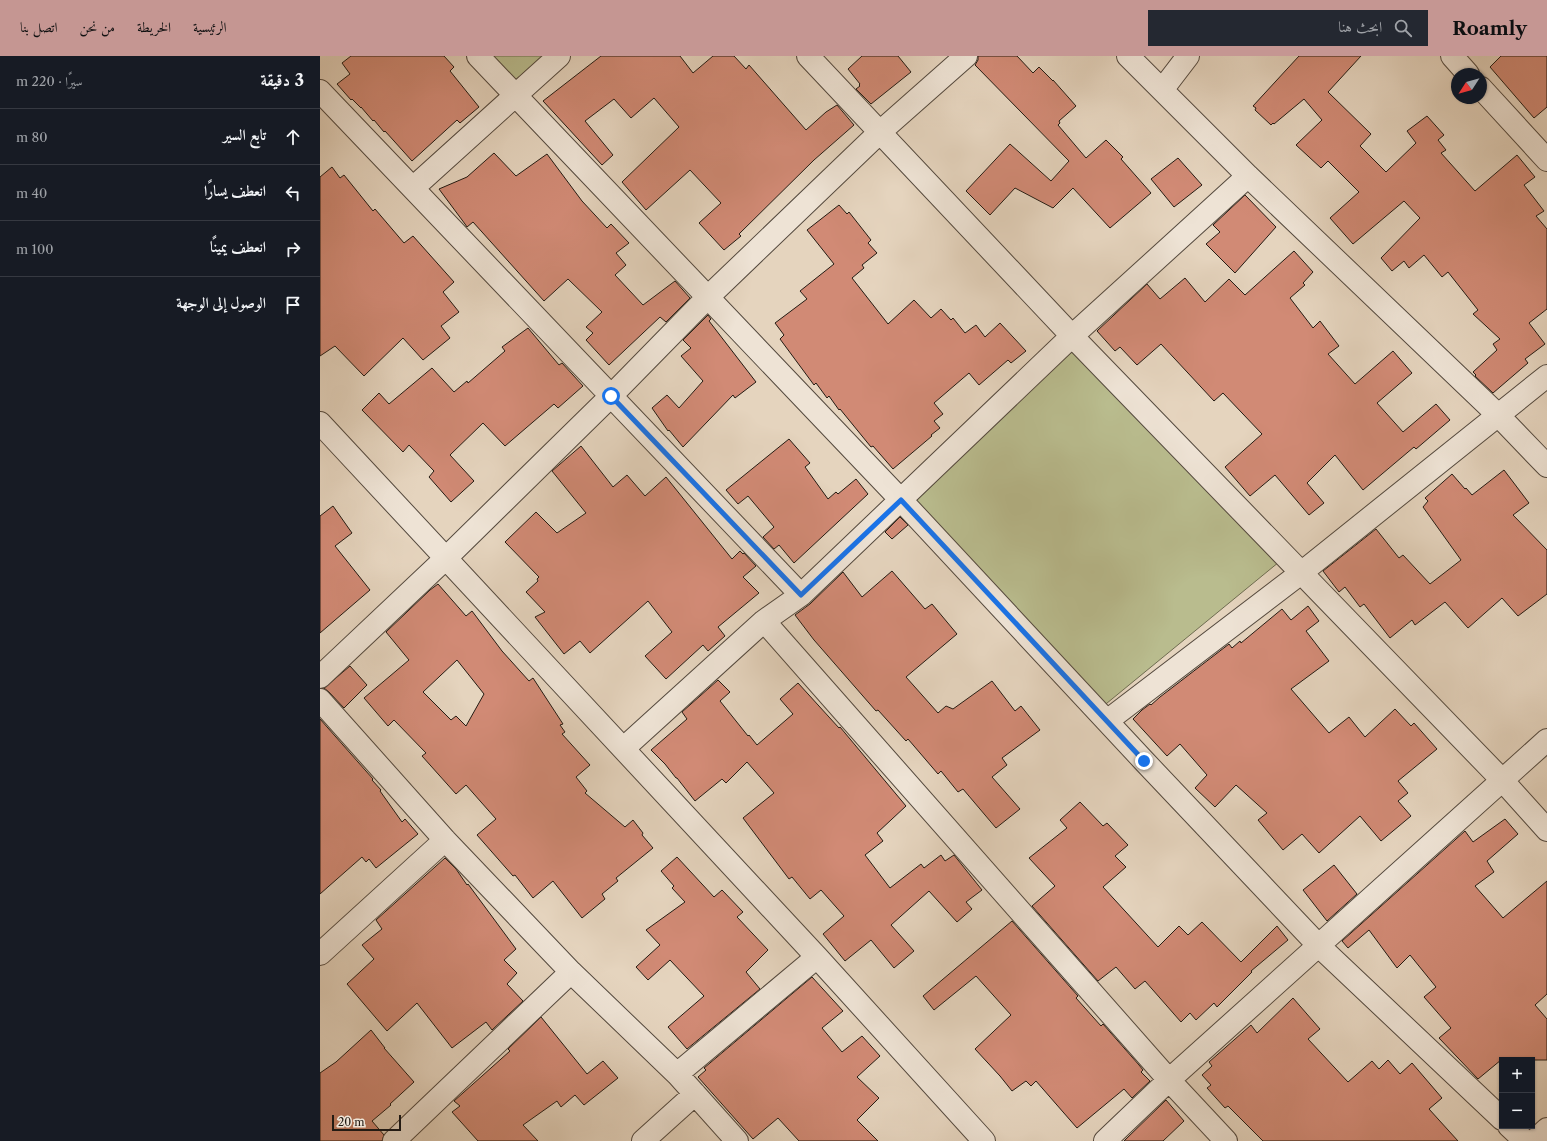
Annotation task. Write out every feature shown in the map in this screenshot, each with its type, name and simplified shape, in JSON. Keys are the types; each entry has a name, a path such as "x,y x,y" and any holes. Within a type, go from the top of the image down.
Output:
{"street":[{"path":"478,56 901,500 1319,946 1499,1116"},
{"path":"413,188 559,56"},
{"path":"808,56 1072,336 1503,781 1547,830"},
{"path":"320,677 445,559 611,396 708,297 880,132 966,56"},
{"path":"1128,56 1248,176 1498,415 1547,466"},
{"path":"1162,90 1188,56"},
{"path":"1452,56 1463,68"},
{"path":"320,91 801,595"},
{"path":"1487,95 1547,160"},
{"path":"624,748 764,621 801,595 1072,336 1248,176"},
{"path":"1107,721 1301,572 1547,376"},
{"path":"320,423 445,559 624,748 984,1141"},
{"path":"764,621 1169,1080 1226,1141"},
{"path":"320,700 446,840 571,972 677,1074 737,1141"},
{"path":"1105,1141 1169,1080 1547,740"},
{"path":"320,954 446,840"},
{"path":"677,1074 817,957"},
{"path":"394,1141 571,972"},
{"path":"643,1141 695,1094"},
{"path":"1513,1129 1525,1141"},
{"path":"1534,1141 1547,1129"}],"green space":[{"path":"488,56 543,56 512,83"},
{"path":"1072,348 1279,562 1101,708 914,503"}],"building":[{"path":"351,56 444,56 454,67 450,71 479,107 460,123 457,120 412,161 385,131 384,132 361,107 352,99 351,100 337,84 350,74 342,63"},
{"path":"601,56 680,56 693,73 713,56 734,56 746,69 749,65 806,130 826,112 837,105 854,125 814,160 739,234 741,236 724,250 699,223 721,203 690,170 646,210 622,182 679,127 654,98 631,118 614,99 585,121 613,155 602,165 543,101"},
{"path":"862,56 898,56 911,72 871,104 856,89 860,86 860,84 848,69"},
{"path":"978,56 1017,56 1033,73 1039,67 1053,80 1076,106 1059,121 1060,123 1058,125 1086,158 1106,140 1123,157 1121,159 1151,193 1110,228 1073,188 1053,208 1015,188 990,215 966,191 1010,144 1051,181 1069,161 975,65 978,60"},
{"path":"1299,56 1361,56 1328,92 1371,134 1360,146 1386,172 1416,143 1407,131 1427,116 1444,135 1438,140 1446,150 1441,153 1475,191 1517,155 1535,177 1524,185 1544,211 1536,216 1547,229 1547,309 1529,323 1545,344 1525,359 1528,363 1493,393 1475,376 1476,375 1473,372 1497,350 1493,344 1500,339 1473,314 1478,310 1448,272 1442,277 1424,255 1409,268 1404,261 1392,271 1381,258 1420,218 1404,201 1353,244 1330,218 1359,192 1328,161 1321,168 1296,145 1322,120 1304,99 1271,125 1255,110 1256,108 1253,106"},
{"path":"1501,56 1547,56 1547,107 1534,118 1490,67"},
{"path":"494,153 516,176 547,154 582,201 607,228 611,224 629,243 616,253 626,265 615,275 643,305 675,281 690,298 666,322 660,317 609,365 586,340 593,333 586,327 602,312 568,279 544,301 473,222 467,227 439,189 467,177"},
{"path":"1178,158 1202,185 1174,207 1151,179"},
{"path":"332,167 340,178 344,175 373,211 375,209 404,243 413,236 454,282 443,292 459,312 441,326 450,338 423,360 403,338 364,376 335,346 320,356 320,177"},
{"path":"1245,195 1276,227 1235,273 1206,244 1220,232 1213,225"},
{"path":"839,205 847,214 849,212 871,240 868,243 877,253 862,265 864,268 852,278 888,324 914,300 931,318 941,309 951,320 953,318 965,333 976,325 985,337 1000,323 1026,351 1011,363 1008,360 979,385 969,373 934,403 943,414 934,421 940,428 893,469 873,446 871,447 829,396 827,398 816,383 814,385 780,339 784,335 775,323 807,299 800,291 834,264 807,230"},
{"path":"1294,251 1313,272 1303,283 1305,285 1290,298 1313,328 1320,321 1339,346 1328,354 1355,384 1393,351 1412,373 1377,403 1403,432 1436,404 1450,420 1416,449 1414,447 1363,490 1335,455 1307,483 1324,503 1309,515 1275,475 1250,496 1225,467 1262,434 1223,393 1214,401 1161,344 1137,365 1120,347 1115,351 1097,331 1147,284 1160,299 1185,278 1205,302 1229,279 1245,295"},
{"path":"708,315 711,319 709,321 756,382 735,398 733,395 683,447 669,430 668,431 652,408 667,395 679,408 703,381 681,356 691,348 683,340"},
{"path":"528,328 559,365 562,363 583,386 558,408 554,404 505,446 483,423 450,455 474,481 451,502 429,477 434,471 409,445 403,452 362,410 379,393 389,404 432,368 454,392 467,381 468,383 505,351 502,347"},
{"path":"789,439 810,463 805,467 828,499 836,492 838,494 856,479 868,494 794,563 779,545 774,549 763,537 774,527 748,496 738,504 726,490"},
{"path":"581,446 613,487 627,475 645,496 666,477 732,559 740,551 743,554 744,553 756,566 743,577 759,593 718,627 725,636 708,651 703,645 666,679 645,656 672,632 648,601 590,653 580,641 564,654 535,617 545,612 526,592 538,581 537,579 539,577 505,542 536,512 557,533 586,513 552,471"},
{"path":"1504,470 1529,503 1513,515 1547,550 1547,594 1518,616 1502,598 1468,628 1445,602 1415,625 1412,620 1390,638 1364,604 1360,607 1345,587 1339,592 1323,571 1376,529 1399,558 1403,555 1430,584 1461,560 1423,507 1428,501 1425,498 1452,474 1472,495"},
{"path":"333,506 352,533 335,546 370,590 320,633 320,516"},
{"path":"900,517 908,525 892,539 885,532"},
{"path":"892,571 925,609 932,604 957,634 906,677 938,713 946,706 953,709 992,681 1015,711 1021,706 1040,730 1002,758 1007,765 992,777 1020,809 996,828 963,789 958,792 941,771 938,774 908,739 906,741 878,710 876,711 814,640 795,615 810,604 843,572 862,597"},
{"path":"438,584 466,616 472,611 502,651 529,681 533,678 563,724 560,725 565,732 562,734 590,765 576,777 587,791 585,793 625,827 633,820 643,833 642,835 653,848 616,878 618,881 602,894 605,899 582,918 553,881 533,898 515,875 513,876 477,835 496,819 466,785 456,794 422,756 426,753 394,720 388,726 364,698 409,660 386,632","holes":["457,660 484,694 466,726 456,716 451,720 423,692"]},
{"path":"1308,606 1319,621 1306,631 1329,661 1291,689 1329,733 1349,717 1365,737 1395,709 1411,726 1414,723 1437,749 1398,781 1408,793 1398,801 1411,816 1381,841 1360,816 1319,853 1302,834 1283,850 1258,820 1267,813 1236,785 1215,807 1195,788 1207,775 1180,744 1167,756 1133,719 1142,710 1150,704 1151,705 1229,644 1232,648 1240,641 1241,643 1282,609 1291,620"},
{"path":"350,666 367,685 344,708 324,688"},
{"path":"718,680 730,692 720,701 757,745 793,714 780,699 798,683 839,728 840,727 906,806 877,833 883,841 865,855 890,888 921,864 924,868 941,855 945,861 954,855 982,890 966,902 972,909 957,922 929,891 891,925 914,951 894,968 871,940 845,961 823,934 844,916 821,890 810,899 792,877 789,879 743,818 774,793 747,762 726,783 722,779 695,801 665,764 651,750 687,719 682,712"},
{"path":"320,719 373,779 372,780 381,790 380,791 402,822 405,819 418,834 376,868 369,859 366,862 362,857 320,894"},
{"path":"1080,802 1103,826 1107,823 1128,845 1115,856 1126,867 1103,887 1158,947 1179,926 1188,935 1202,922 1241,962 1277,926 1288,940 1251,971 1252,972 1217,1007 1214,1003 1196,1020 1190,1013 1181,1022 1145,981 1135,989 1116,967 1098,981 1032,906 1055,886 1029,858 1067,828 1060,820"},
{"path":"1505,819 1518,834 1487,861 1494,872 1475,886 1503,918 1547,881 1547,994 1535,1005 1547,1019 1547,1060 1535,1060 1535,1057 1499,1057 1499,1062 1478,1079 1439,1038 1451,1028 1424,997 1436,987 1410,955 1397,968 1369,930 1348,948 1342,941 1465,831 1473,842"},
{"path":"677,857 714,897 722,890 743,912 737,917 768,950 746,972 760,989 687,1049 668,1027 704,996 670,960 648,980 636,967 660,945 646,930 685,902 672,888 674,886 661,871"},
{"path":"445,858 456,869 467,885 468,884 516,949 504,960 517,973 507,984 523,1001 492,1030 486,1022 452,1048 417,1003 387,1031 347,984 374,959 362,945 382,929 376,920"},
{"path":"1334,865 1357,894 1327,921 1303,890"},
{"path":"1012,921 1078,996 1076,998 1101,1026 1103,1024 1139,1065 1143,1070 1141,1072 1150,1081 1132,1098 1124,1089 1077,1128 1036,1081 1031,1086 1026,1081 1012,1091 975,1049 1011,1015 976,976 934,1010 923,996"},
{"path":"812,977 843,1011 822,1028 842,1052 862,1036 880,1056 857,1077 879,1098 857,1120 878,1141 799,1141 778,1118 753,1139 698,1077 706,1070 704,1068"},
{"path":"1293,998 1320,1029 1308,1039 1348,1082 1372,1061 1379,1069 1388,1060 1400,1074 1412,1063 1442,1098 1429,1109 1458,1141 1263,1141 1228,1106 1225,1108 1207,1088 1211,1085 1202,1075 1212,1066 1209,1062 1251,1025 1257,1033"},
{"path":"541,1017 587,1074 603,1061 618,1078 584,1105 575,1095 561,1107 557,1101 523,1125 538,1141 478,1141 452,1112 460,1106 454,1101 510,1051 508,1049"},
{"path":"371,1030 384,1048 414,1082 390,1104 391,1105 372,1121 384,1135 382,1141 320,1141 320,1073 336,1062"},
{"path":"1166,1100 1184,1121 1163,1141 1124,1141"}],"route":[{"path":"611,396 801,595 901,500 1144,761"}]}
